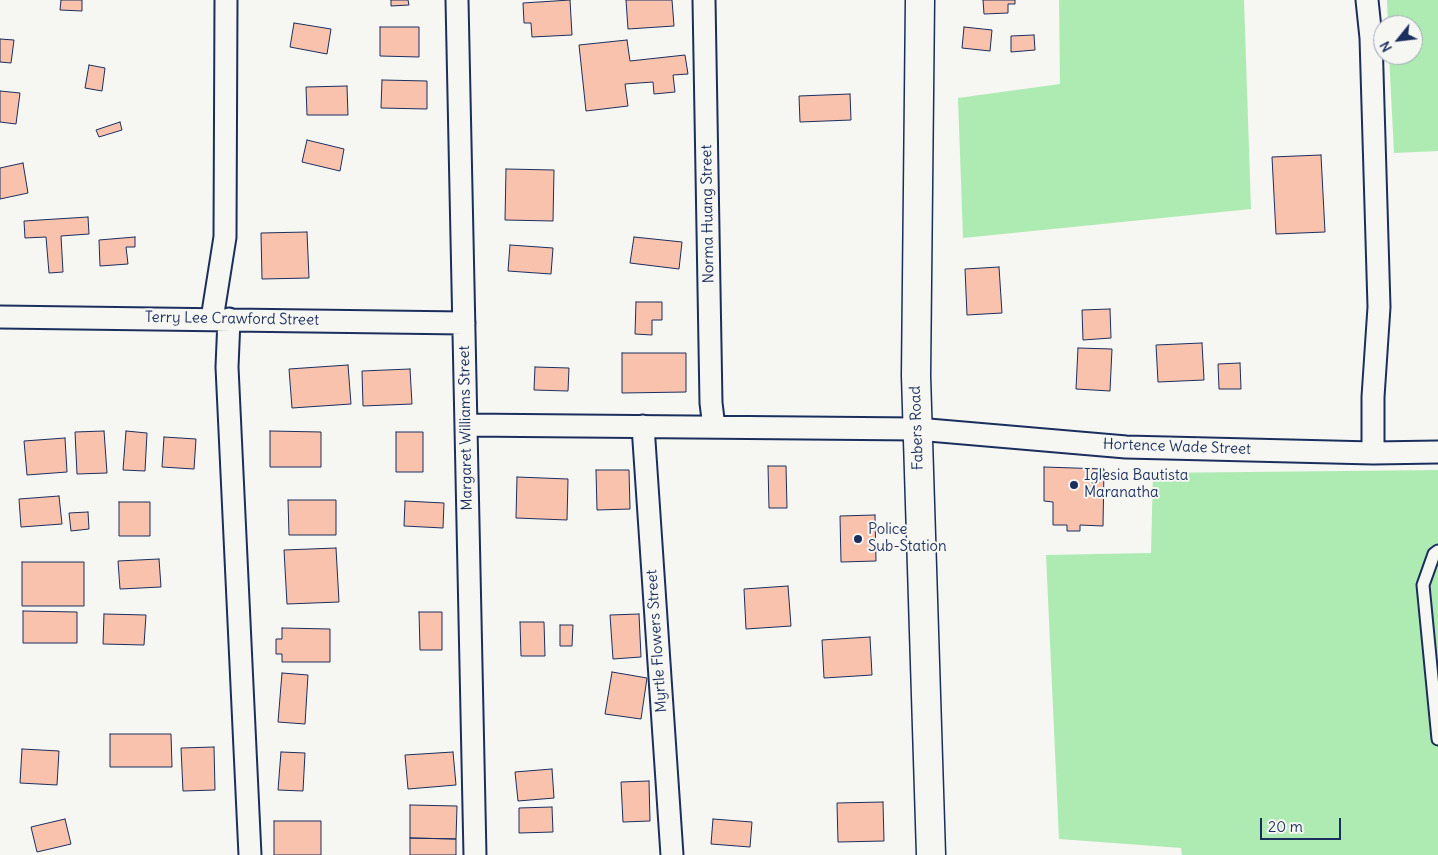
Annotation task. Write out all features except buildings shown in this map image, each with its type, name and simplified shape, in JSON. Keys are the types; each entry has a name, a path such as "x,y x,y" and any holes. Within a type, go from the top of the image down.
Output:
{"main road":[{"name":"Fabers Road","path":"920,0 917,429 932,855"}],"street":[{"path":"226,0 225,236 221,319 228,367 250,855"},
{"name":"Margaret Williams Street","path":"457,0 475,855"},
{"name":"Norma Huang Street","path":"704,0 711,402 714,427"},
{"path":"1367,0 1371,38 1379,307 1373,397 1374,453"},
{"name":"Terry Lee Crawford Street","path":"0,317 464,323"},
{"name":"Hortence Wade Street","path":"466,425 917,429 1126,447 1374,453 1438,452"},
{"name":"Myrtle Flowers Street","path":"643,426 672,855"}],"lane":[{"path":"1438,551 1434,554 1423,585 1438,739"}],"green space":[{"path":"1059,0 1244,0 1251,209 963,238 958,98 1060,84"},
{"path":"1387,0 1438,0 1438,151 1394,153 1390,65 1423,65 1423,15 1388,15"},
{"path":"1438,470 1438,855 1182,855 1181,848 1059,839 1046,555 1151,553 1153,473"}],"place":[{"name":"Iglesia Bautista Maranatha","path":"1074,485"},
{"name":"Police Sub-Station","path":"858,539"}]}
